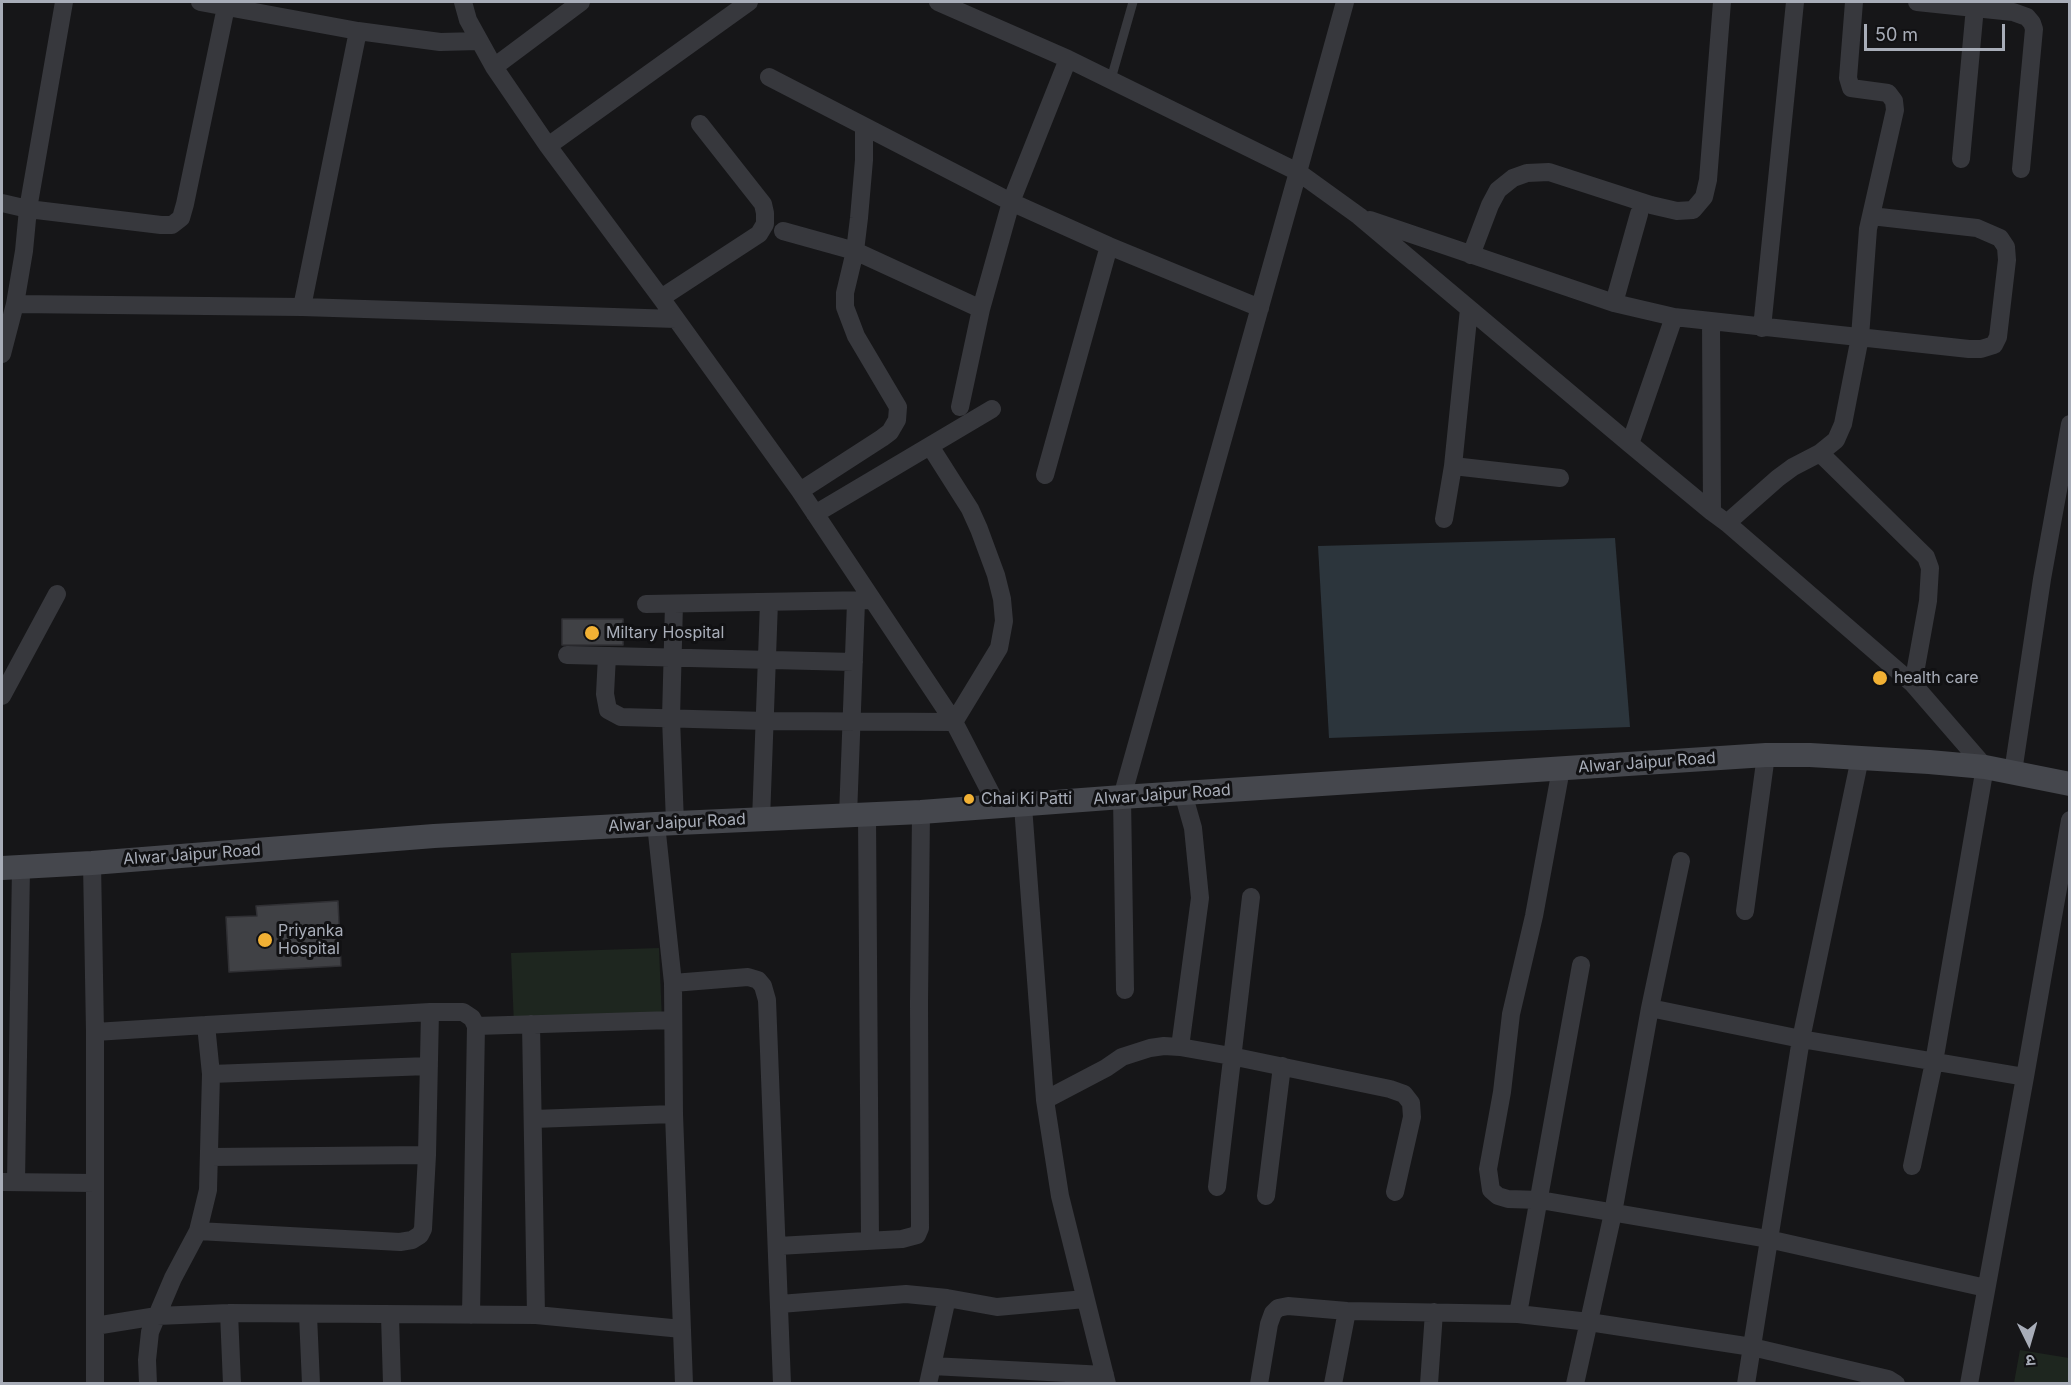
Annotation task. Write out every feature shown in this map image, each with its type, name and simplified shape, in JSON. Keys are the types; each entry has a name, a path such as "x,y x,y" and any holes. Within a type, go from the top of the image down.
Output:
{"main road":[{"name":"Alwar Jaipur Road","path":"11,867 92,863 434,836 1023,806 1122,797 1767,755 1860,758 1985,767 2070,784"}],"street":[{"path":"2,354 15,304 28,209 64,2"},
{"path":"200,2 226,4 358,31 440,42 478,41"},
{"path":"463,2 478,41 548,146 800,491 864,601 954,722 998,807"},
{"path":"494,66 581,2"},
{"path":"548,146 749,2"},
{"path":"938,2 968,8 1298,172 1359,216 1727,523 1913,684 1985,767 1934,1062 1912,1166"},
{"path":"1125,990 1122,797 1346,2"},
{"path":"1471,255 1498,190 1513,178 1527,173 1549,172 1651,205 1677,211 1693,210 1704,197 1708,180 1722,2"},
{"path":"1762,328 1795,2"},
{"path":"1727,523 1778,478 1820,453 1836,440 1843,424 1860,337 1868,229 1895,110 1888,93 1851,88 1848,78 1854,2"},
{"path":"1917,2 2013,12 2026,16 2032,23 2034,29 2020,169"},
{"path":"2,203 28,209 161,225 172,225 181,218 226,4"},
{"path":"1961,159 1975,7"},
{"path":"302,307 358,31"},
{"path":"960,407 981,309 1011,202 1068,58"},
{"path":"769,77 1011,202 1109,246 1260,308"},
{"path":"661,298 759,234 765,224 763,204 700,123"},
{"path":"800,491 882,438 890,432 897,420 898,407 856,336 845,307 845,293 855,251 864,169 864,127"},
{"path":"1614,303 1639,214"},
{"path":"1359,216 1614,303 1674,317 1969,349 1981,349 1994,345 1998,337 2007,260 2006,247 2000,238 1982,230 1871,216"},
{"path":"783,231 855,251 981,309"},
{"path":"1045,475 1109,246"},
{"path":"15,304 302,307 676,319"},
{"path":"1444,519 1453,466 1469,309"},
{"path":"1630,444 1674,317"},
{"path":"1711,322 1712,512"},
{"path":"814,514 993,409"},
{"path":"2013,772 2042,579 2070,424"},
{"path":"930,446 970,509 996,575 1004,621 999,648 954,722"},
{"path":"1820,453 1926,557 1930,568 1928,601 1913,684"},
{"path":"1453,466 1560,478"},
{"path":"2,696 57,594"},
{"path":"646,604 864,601"},
{"path":"864,601 854,662 852,721 870,1241"},
{"path":"761,820 769,602"},
{"path":"674,604 672,718 665,824 673,983 674,1114 684,1383"},
{"path":"567,654 854,662"},
{"path":"607,656 605,694 608,710 621,717 766,721 954,722"},
{"path":"1745,911 1767,755"},
{"path":"1746,1383 1801,1039 1860,758"},
{"path":"1561,769 1534,916 1511,1014 1502,1092 1488,1169 1491,1190 1498,1196 1508,1199 1540,1200 1768,1239 1986,1288"},
{"path":"1180,1047 1200,898 1193,828 1183,793"},
{"path":"947,1298 930,1375 1106,1379 1060,1196 1045,1100 1023,806"},
{"path":"778,1246 909,1238 917,1235 920,1228 921,812"},
{"path":"1969,1383 2070,820"},
{"path":"1575,1383 1613,1213 1650,1008 1681,861"},
{"path":"92,863 95,1383"},
{"path":"11,867 9,1182 94,1183"},
{"path":"1217,1187 1251,897"},
{"path":"1518,1314 1581,965"},
{"path":"673,983 748,977 758,980 763,986 767,1000 782,1383"},
{"path":"1650,1008 1801,1039 2025,1077"},
{"path":"94,1032 430,1012 463,1012 472,1018 476,1026 471,1316"},
{"path":"198,1231 400,1242 412,1240 420,1235 423,1229 427,1155 430,1012"},
{"path":"476,1026 673,1020"},
{"path":"531,1024 536,1316"},
{"path":"148,1383 150,1332 173,1278 198,1231 208,1190 211,1074 206,1025"},
{"path":"1045,1100 1133,1053 1157,1047 1180,1047 1231,1056 1390,1089 1404,1094 1411,1102 1412,1117 1395,1192"},
{"path":"211,1074 429,1066"},
{"path":"1266,1196 1282,1066"},
{"path":"533,1119 674,1114"},
{"path":"210,1157 427,1155"},
{"path":"780,1304 906,1294 947,1298 997,1307 1085,1299"},
{"path":"1259,1383 1269,1324 1278,1308 1288,1306 1347,1311 1518,1314 1589,1322 1752,1347 1888,1379 1896,1383"},
{"path":"1333,1383 1347,1311"},
{"path":"1429,1383 1434,1312"},
{"path":"95,1326 157,1316 229,1313 536,1316 682,1329"},
{"path":"229,1313 232,1383"},
{"path":"308,1315 311,1383"},
{"path":"390,1316 392,1383"}],"lane":[{"path":"1111,79 1133,2"}],"shaded area":[{"path":"1615,538 1630,727 1329,738 1318,546"},
{"path":"659,948 662,1021 514,1026 511,953"},
{"path":"2020,1350 2069,1358 2069,1383 2014,1383"}],"building":[{"path":"562,619 623,619 623,645 562,645"},
{"path":"338,901 341,966 229,972 226,917 257,916 256,906"}],"place":[{"name":"Miltary Hospital","path":"592,633"},
{"name":"health care","path":"1880,678"},
{"name":"Chai Ki Patti","path":"969,799"},
{"name":"Priyanka Hospital","path":"265,940"}]}
